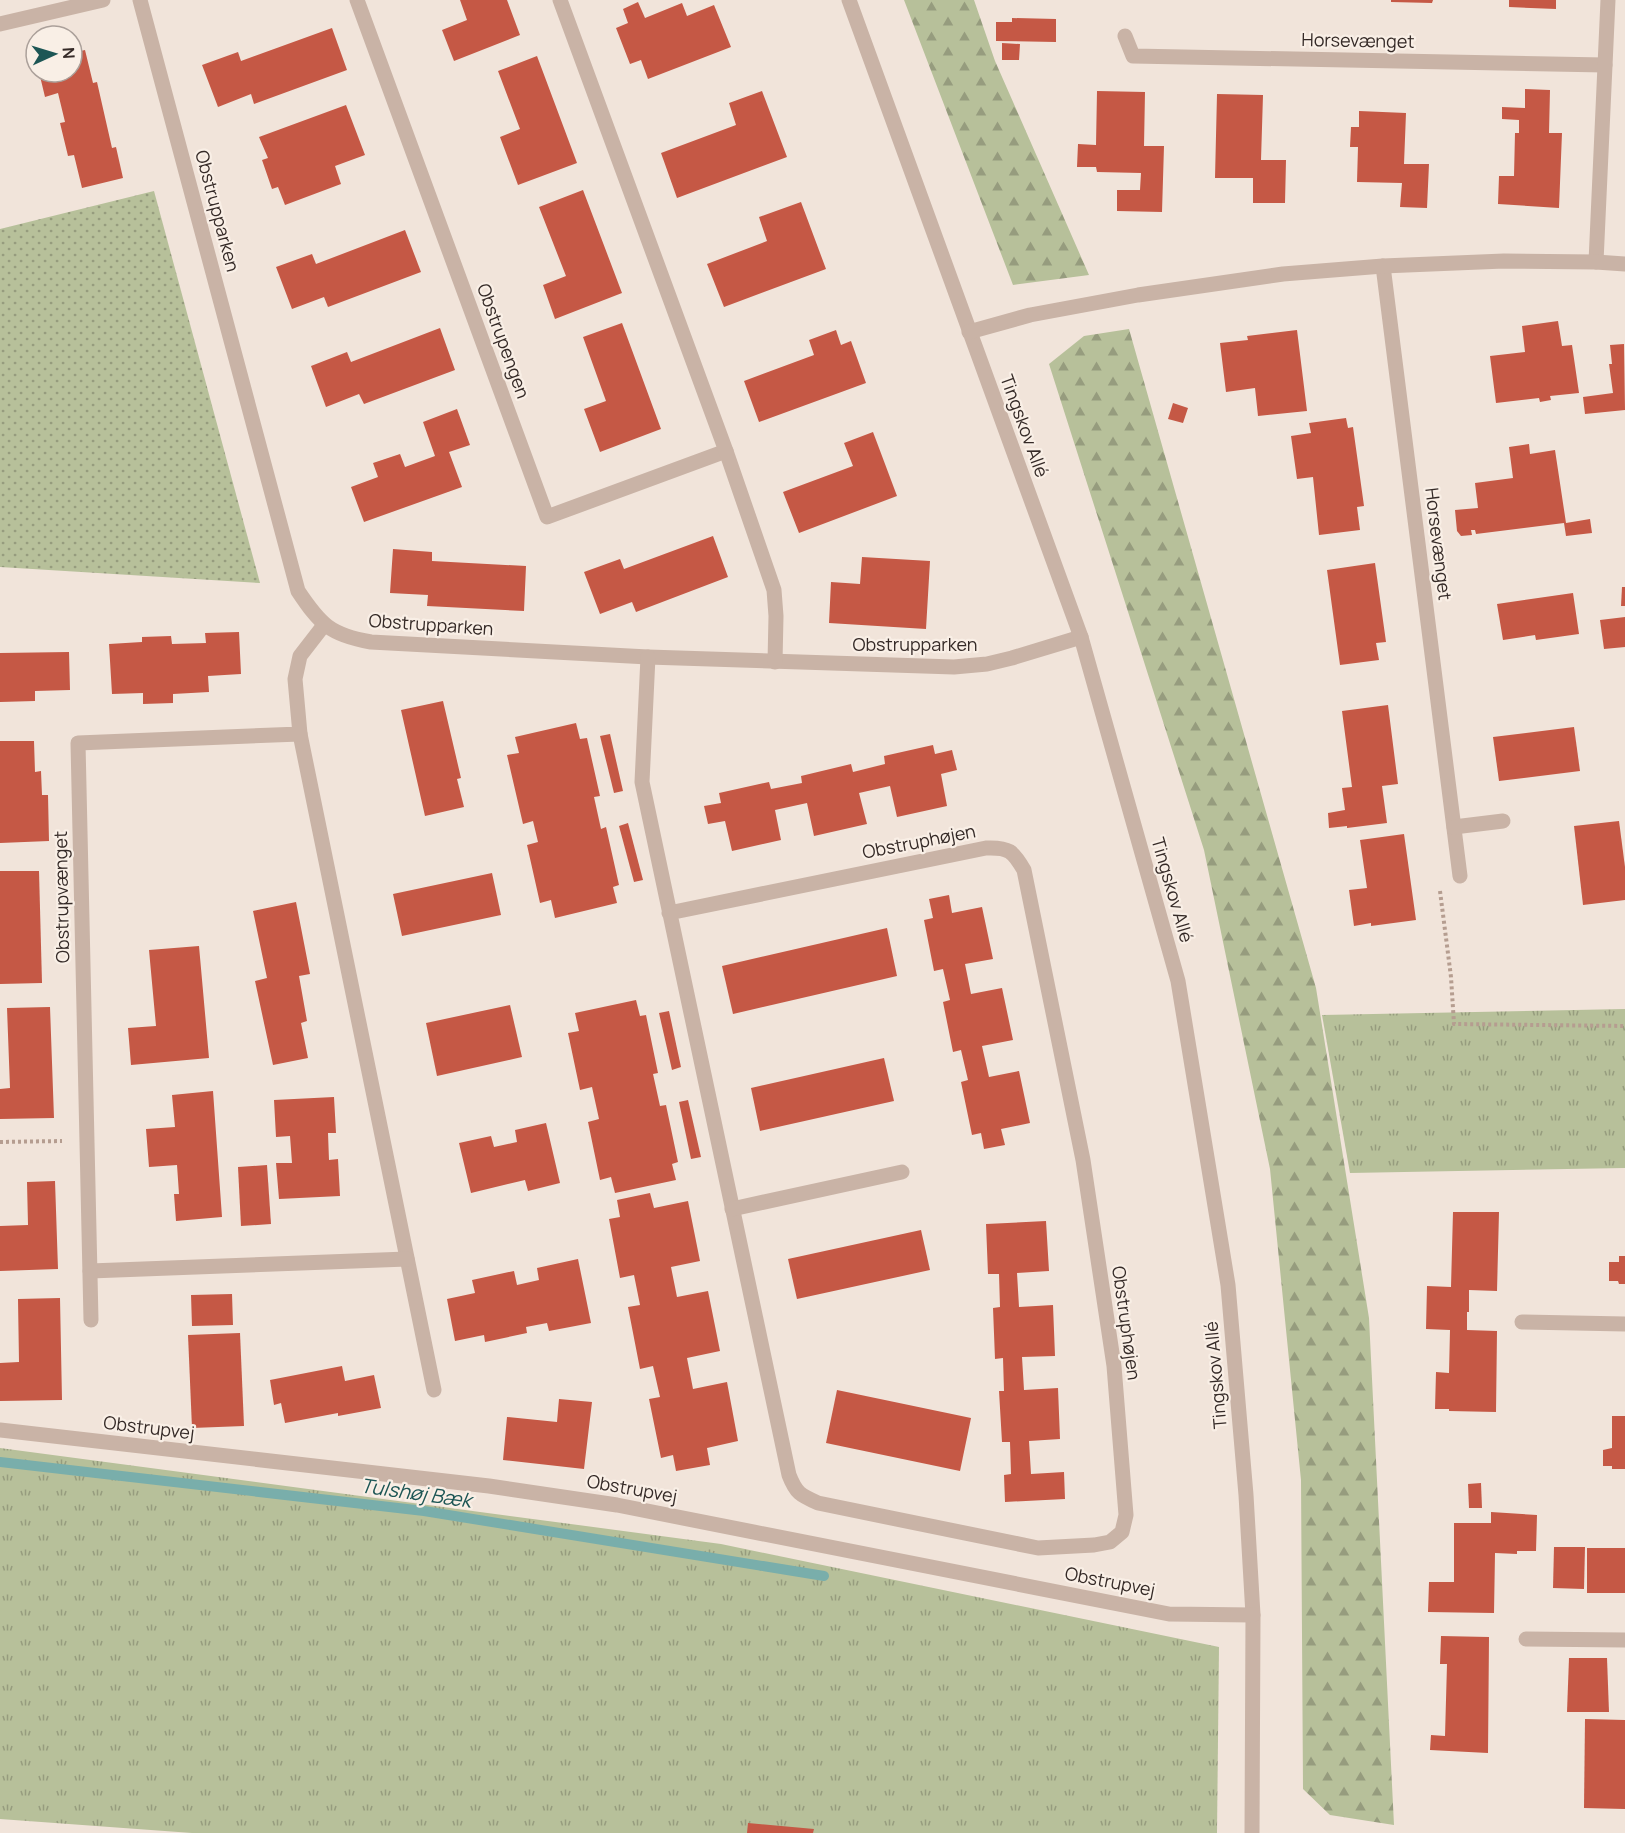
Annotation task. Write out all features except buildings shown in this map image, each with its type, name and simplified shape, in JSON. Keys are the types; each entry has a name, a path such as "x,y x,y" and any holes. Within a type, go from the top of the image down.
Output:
{"street":[{"path":"0,24 103,0"},
{"name":"Obstrupparken","path":"141,0 298,591 324,625 353,639 371,642 648,657 954,667 987,664 1081,637"},
{"name":"Obstrupengen","path":"357,0 547,517 726,451"},
{"path":"560,0 726,451 774,590 775,662"},
{"name":"Tingskov Allé","path":"849,0 1081,637 1178,981 1228,1285 1246,1495 1253,1615 1252,1833"},
{"path":"1596,262 1608,0"},
{"name":"Horsevænget","path":"1125,36 1133,56 1605,65"},
{"path":"969,332 1030,315 1138,294 1283,274 1383,266 1504,261 1625,264"},
{"name":"Horsevænget","path":"1383,266 1460,876"},
{"path":"324,625 300,656 295,679 300,734 434,1390"},
{"name":"Obstruphøjen","path":"648,657 642,782 669,913 732,1209 794,1489 818,1503 1038,1548 1110,1542 1122,1532 1126,1515 1114,1366 1083,1160 1024,870 1014,853 1000,847 986,848 669,913"},
{"name":"Obstrupvænget","path":"91,1320 78,743 300,734"},
{"path":"1454,827 1503,821"},
{"path":"732,1209 902,1172"},
{"path":"90,1271 406,1259"},
{"path":"1522,1322 1625,1324"},
{"name":"Obstrupvej","path":"0,1430 489,1486 594,1501 737,1527 1169,1614 1253,1615"},
{"path":"1526,1639 1625,1640"}],"path":[{"path":"1439,882 1451,977 1454,1024 1625,1026"},
{"path":"0,1142 87,1140"}],"green space":[{"path":"904,0 974,0 995,61 1089,275 1013,285"},
{"path":"154,191 260,583 0,567 0,229"},
{"path":"1129,329 1316,988 1369,1318 1394,1825 1330,1815 1303,1789 1301,1480 1270,1169 1204,850 1049,364 1084,336"},
{"path":"1625,1009 1625,1168 1350,1173 1322,1015"},
{"path":"0,1448 721,1544 1219,1647 1217,1833 192,1833 0,1819"}],"waterway":[{"name":"Tulshøj Bæk","path":"0,1462 424,1511 824,1576"}]}
